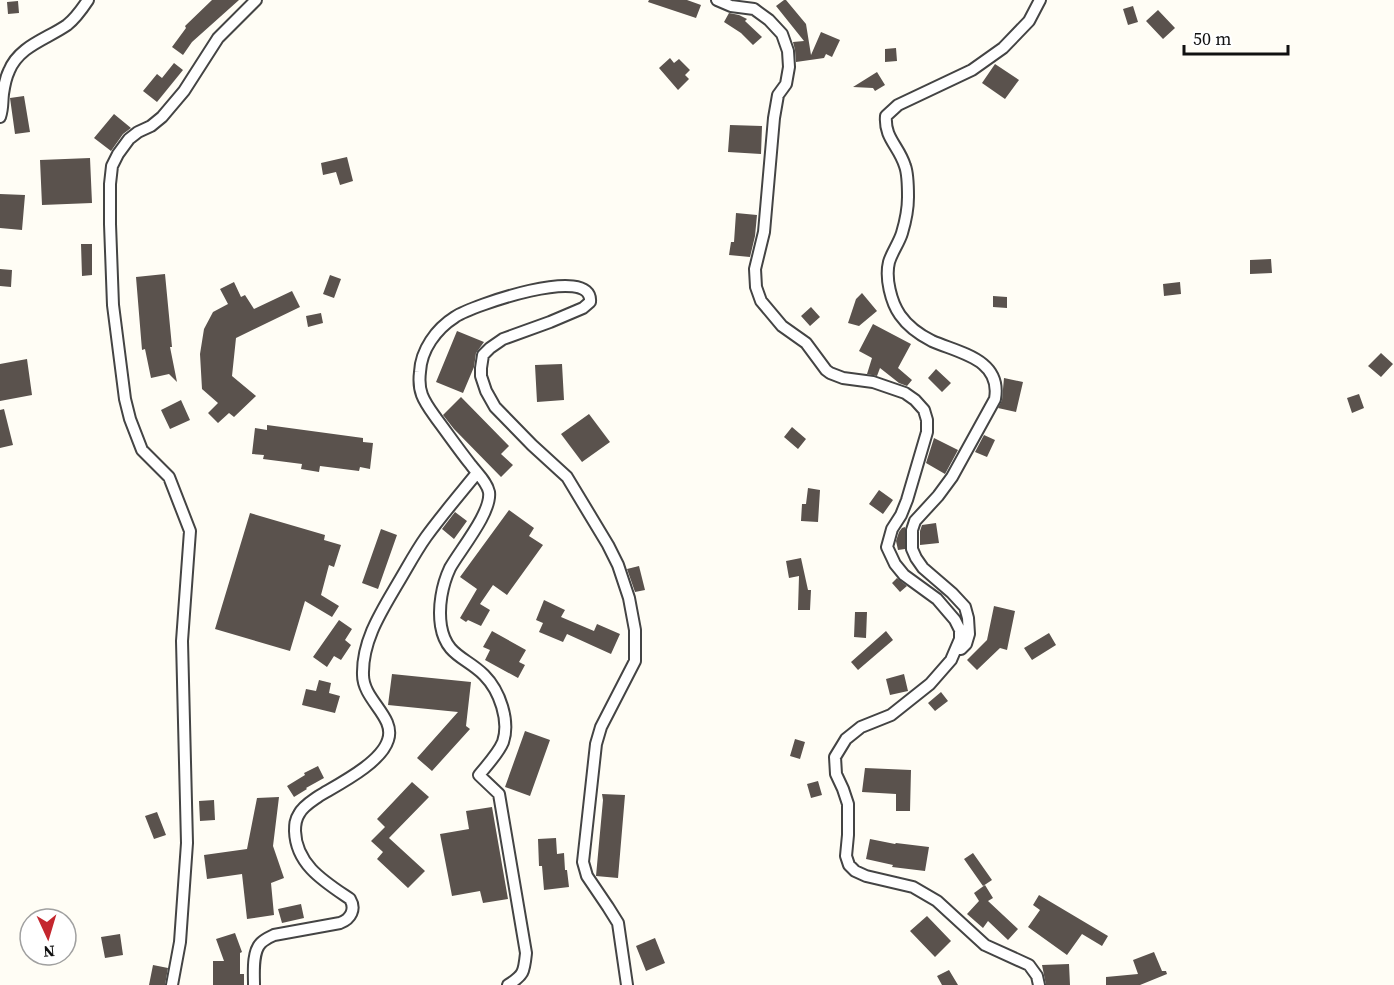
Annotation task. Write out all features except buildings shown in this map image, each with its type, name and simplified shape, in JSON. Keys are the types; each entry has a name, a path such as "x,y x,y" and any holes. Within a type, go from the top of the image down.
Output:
{"street":[{"path":"0,117 3,109 3,93 14,62 46,36 64,27 76,17 88,0"},
{"path":"172,985 180,942 187,843 182,641 190,531 169,477 142,450 125,399 113,305 110,184 112,166 123,146 138,132 151,126 162,117 184,91 219,38 256,0"},
{"path":"717,0 731,6 754,9"},
{"path":"740,0 769,20 782,34 788,51 789,67 786,84 778,95 774,118 764,232 755,269 756,287 761,301 775,319 806,343 830,373 843,378 873,382 905,393 924,410 927,432 907,500 892,529 887,547 895,564 904,575 938,599 956,620 960,630 960,639 951,660"},
{"path":"1039,985 1037,976 1029,965 985,945 937,901 913,887 866,876 849,865 846,856 848,804 836,774 835,757 846,739 861,727 891,715 930,684 966,644 969,634 965,607 923,568 916,558 912,549 912,530 915,521 952,477 995,399 997,390 992,373 980,361 930,340 912,328 900,315 891,295 888,280 889,262 902,233 908,199 905,166 885,127 886,116 898,105 972,70 1003,48 1029,21 1040,0"},
{"path":"508,985 521,977 525,967 526,953 499,794 479,775 502,743 505,720 494,686 484,674 456,655 448,645 440,614 445,580 481,518 489,499 489,490 422,396 419,384 420,370 428,345 435,335 456,317 530,291 560,285 577,286 587,291 591,297 590,302 583,308 503,339 483,355 481,376 495,407 567,477 608,544 629,598 635,630 635,661 601,727 596,744 583,862 587,876 618,923 627,985"},
{"path":"254,985 257,949 261,943 274,935 340,923 350,918 353,904 350,899 309,868 299,850 295,836 295,824 299,813 307,804 363,768 381,753 387,743 390,733 388,722 370,697 363,679 366,647 378,617 426,537 477,473"}]}
